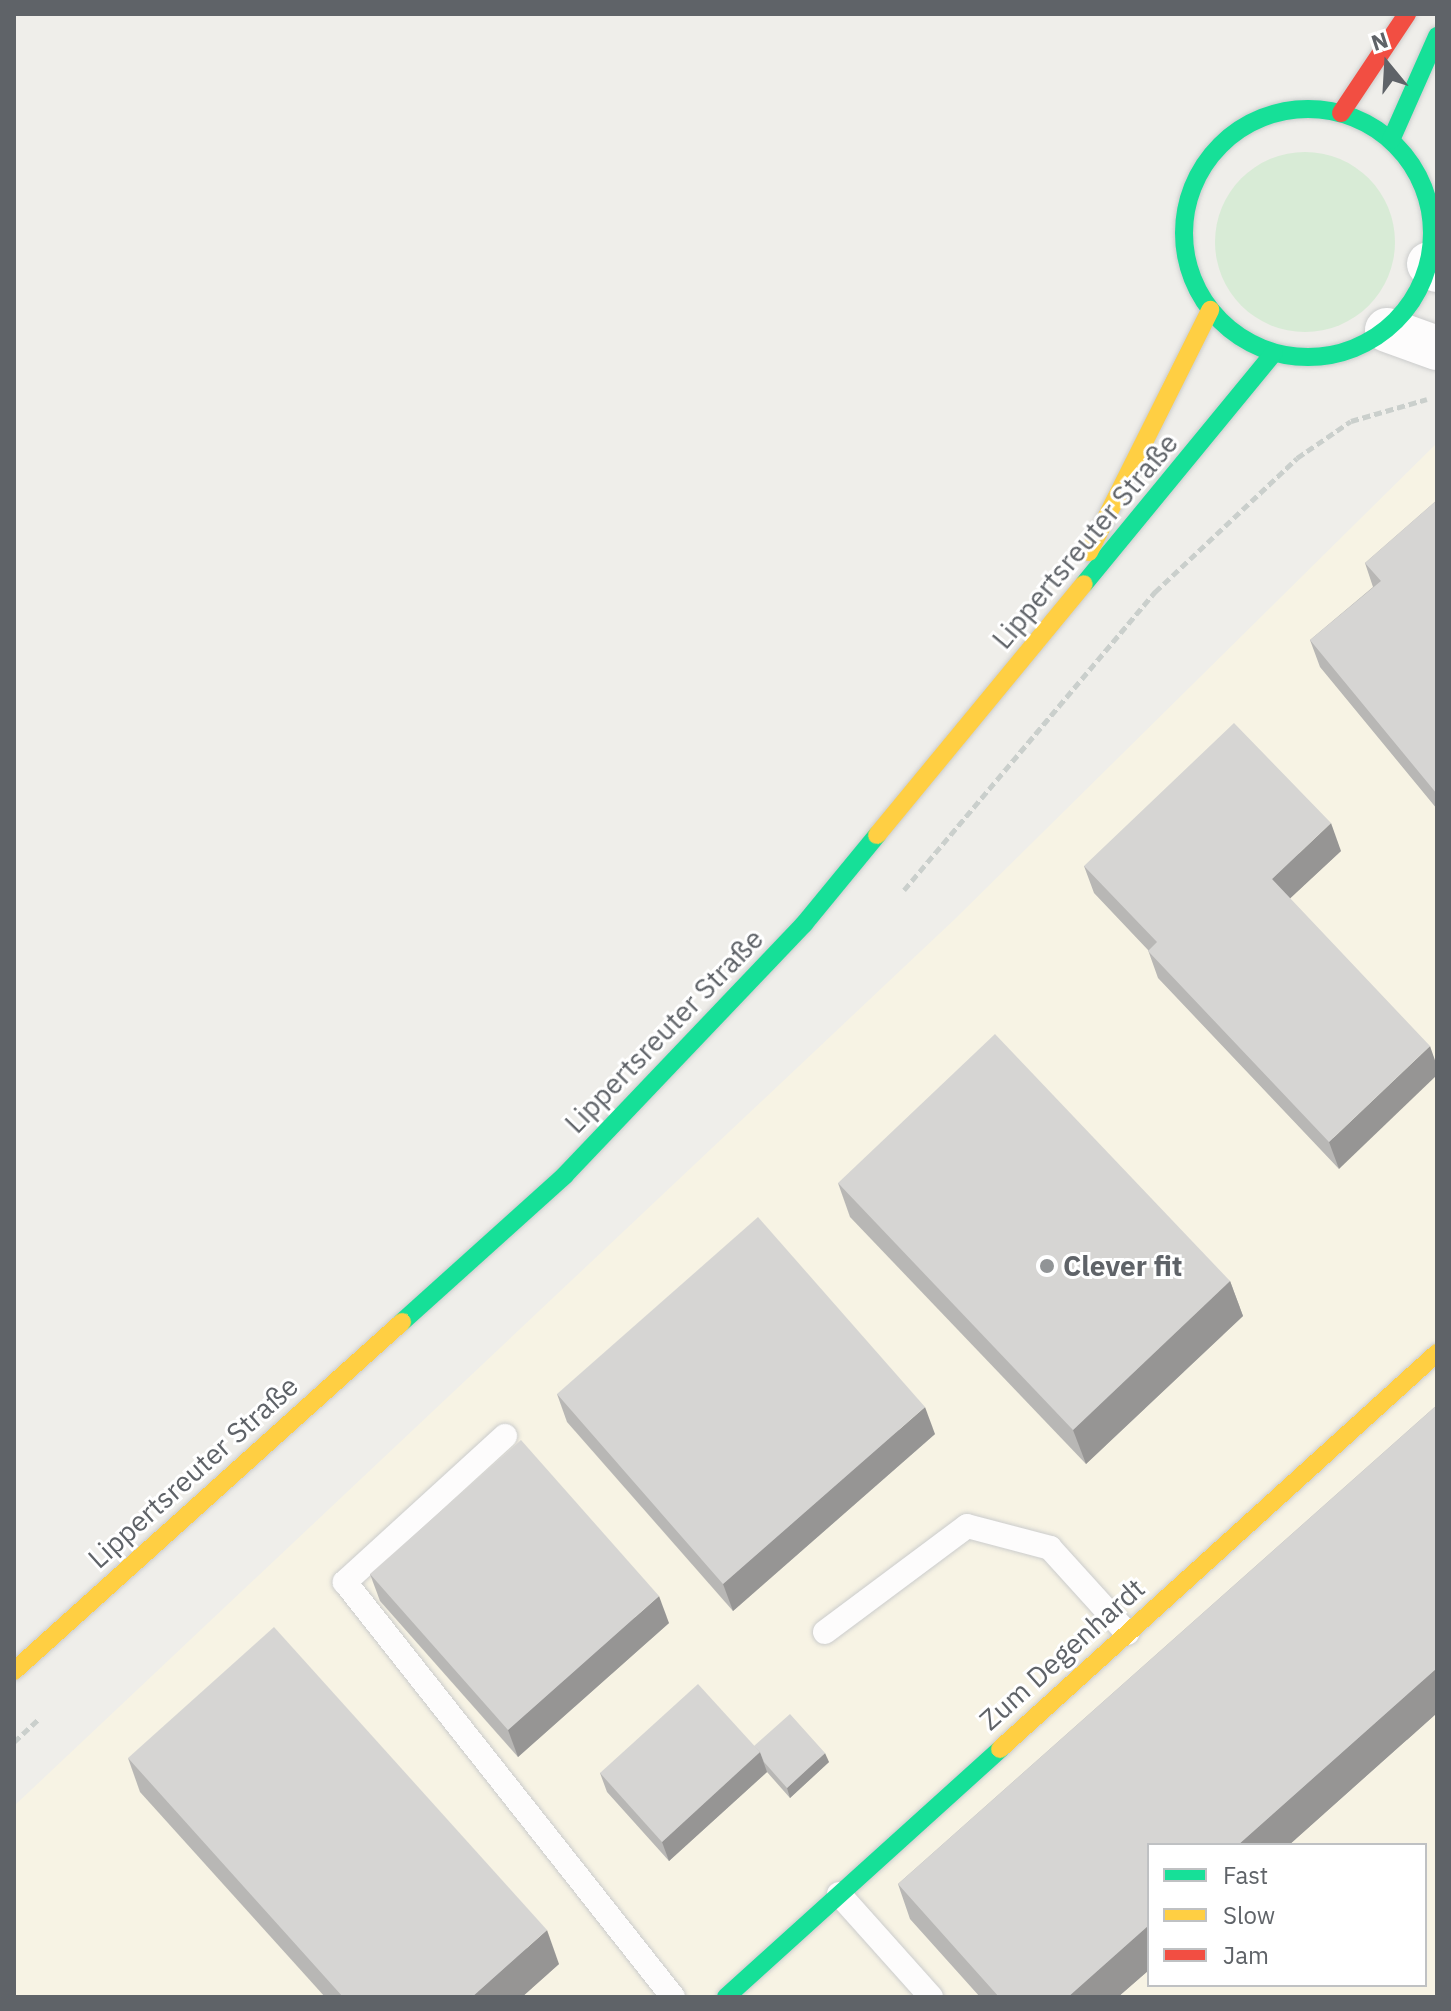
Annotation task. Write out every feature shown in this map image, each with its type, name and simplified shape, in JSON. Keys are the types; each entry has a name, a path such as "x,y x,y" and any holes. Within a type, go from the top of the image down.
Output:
{"main road":[{"path":"1341,113 1407,14"},
{"path":"1391,140 1437,36"},
{"path":"1302,109 1341,113 1391,140 1415,171 1429,208 1433,267 1419,291 1387,330 1344,352 1274,353 1238,337 1210,310 1191,276 1183,238 1188,199 1204,165 1230,135 1264,116 1302,109"},
{"path":"1058,615 1210,310"},
{"name":"Lippertsreuter Straße","path":"14,1671 565,1175 804,924 1274,353"},
{"name":"Zum Degenhardt","path":"726,1997 1437,1353"}],"street":[{"path":"1387,330 1437,348"}],"lane":[{"path":"505,1436 345,1582 673,1997"},
{"path":"825,1632 967,1526 1050,1548 1127,1633"},
{"path":"839,1894 931,1997"}],"path":[{"path":"993,793 1155,592 1297,458 1351,421 1437,396"}],"shaded area":[{"path":"1437,443 1437,1997 14,1997 14,1806 956,918"}],"green space":[{"path":"1305,152 1339,159 1355,167 1368,179 1380,192 1388,208 1395,242 1388,276 1380,292 1368,305 1355,317 1339,325 1305,332 1271,325 1255,317 1242,305 1230,292 1222,276 1215,242 1222,208 1230,192 1242,179 1255,167 1271,159"}],"building":[{"path":"1437,500 1437,794 1310,640 1381,581 1365,563"},
{"path":"1234,723 1331,823 1272,879 1430,1046 1329,1142 1148,951 1157,942 1084,866"},
{"name":"Clever fit","path":"995,1034 1230,1281 1073,1430 838,1183"},
{"path":"758,1217 925,1407 723,1584 557,1394"},
{"path":"1437,1405 1437,1668 1240,1843 1147,1843 1147,1927 1068,1997 999,1997 898,1884"},
{"path":"521,1440 659,1596 508,1730 370,1574"},
{"path":"274,1627 547,1930 472,1997 343,1997 128,1758"},
{"path":"698,1684 760,1752 662,1842 600,1773"},
{"path":"790,1714 825,1753 787,1788 754,1746"}],"traffic: fast":[{"path":"1391,140 1437,36"},
{"path":"1308,109 1355,119 1377,130 1395,146 1411,164 1422,186 1432,233 1422,280 1411,302 1395,320 1377,336 1355,347 1308,357 1261,347 1239,336 1221,320 1205,302 1194,280 1184,233 1194,186 1205,164 1221,146 1239,130 1261,119 1308,109"},
{"path":"1084,584 1274,353"},
{"path":"402,1322 565,1175 804,924 877,835"},
{"path":"726,1997 1000,1749"}],"traffic: slow":[{"path":"1089,552 1210,310"},
{"path":"877,835 1084,584"},
{"path":"14,1671 402,1322"},
{"path":"1000,1749 1437,1353"}],"traffic: jam":[{"path":"1341,113 1407,14"}],"place":[{"name":"Clever fit","path":"1047,1266"}]}
